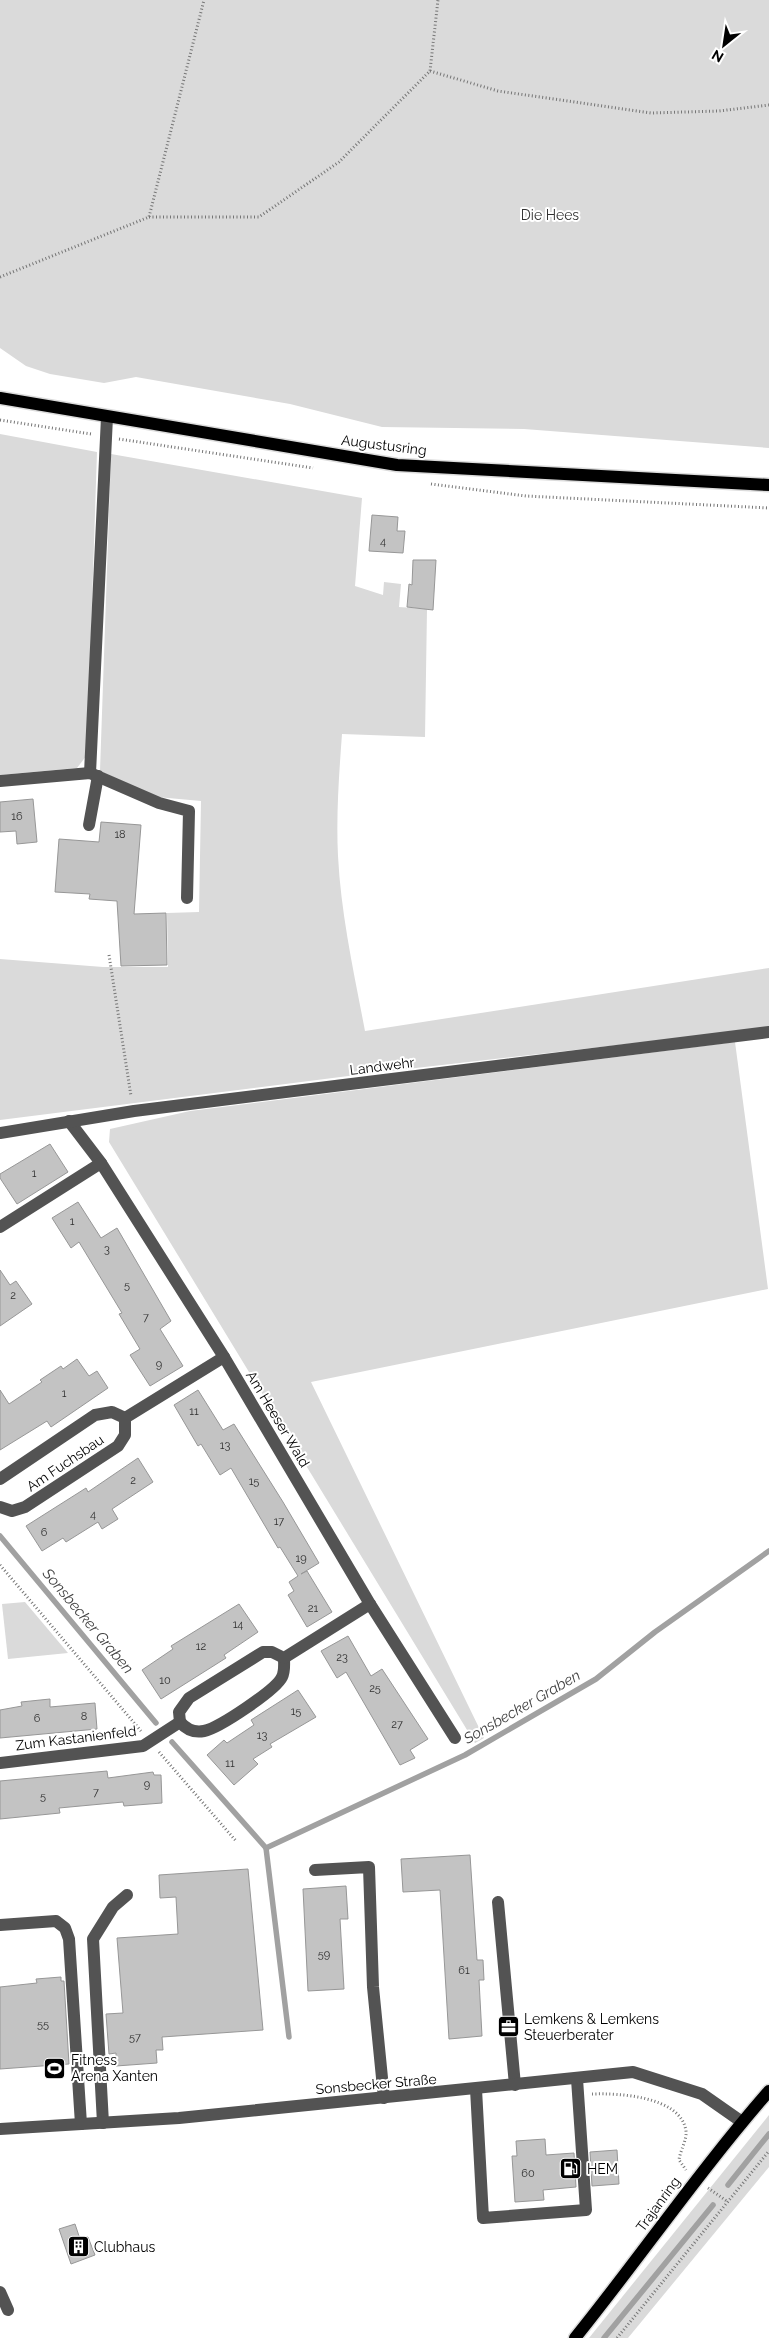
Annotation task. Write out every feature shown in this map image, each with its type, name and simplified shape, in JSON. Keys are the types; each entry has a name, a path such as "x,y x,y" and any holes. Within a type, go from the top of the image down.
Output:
{"main road":[{"name":"Augustusring","path":"0,398 396,464 769,485"},
{"name":"Trajanring","path":"575,2338 616,2288 696,2179 769,2091"}],"street":[{"path":"90,826 94,775 107,417"},
{"path":"0,782 94,775 159,803 189,811 186,898"},
{"name":"Landwehr","path":"0,1133 134,1111 769,1032"},
{"name":"Am Heeser Wald","path":"68,1121 101,1163 224,1357 370,1604 455,1738"},
{"path":"0,1227 101,1163"},
{"path":"124,1418 224,1357"},
{"name":"Am Fuchsbau","path":"0,1479 95,1415 112,1412 124,1418 125,1435 118,1446 25,1507 12,1511 0,1507"},
{"path":"284,1658 370,1604"},
{"path":"263,1652 272,1652 284,1658 284,1672 278,1684 267,1694 218,1725 200,1732 190,1730 180,1722 179,1712 189,1698 263,1652"},
{"name":"Zum Kastanienfeld","path":"0,1763 143,1746 180,1722"},
{"path":"315,1870 369,1867 373,1987 384,2098"},
{"path":"103,2123 93,1939 113,1907 127,1895"},
{"path":"498,1902 515,2085"},
{"path":"0,1925 56,1921 65,1928 69,1939 81,2124"},
{"name":"Sonsbecker Straße","path":"0,2129 103,2123 384,2098 633,2072 702,2094 742,2122"},
{"path":"476,2089 483,2218 586,2210 577,2079"},
{"path":"0,2292 8,2310"}],"path":[{"path":"149,217 204,0"},
{"path":"0,277 149,217 258,217 339,162 430,71 438,0"},
{"path":"430,71 498,90 651,113 719,111 769,105"},
{"path":"109,955 134,1111"},
{"path":"0,1565 236,1841"},
{"path":"589,2094 613,2093 639,2097 667,2107 677,2114 686,2133 679,2160 696,2179 728,2202"},
{"path":"617,2338 769,2151"}],"green space":[{"name":"Die Hees","path":"0,0 769,0 769,448 524,429 382,427 290,404 136,377 104,383 50,374 26,366 0,348"},
{"path":"0,434 97,452 87,755 77,768 0,775"},
{"path":"111,454 362,498 355,586 383,595 384,582 401,584 399,607 427,609 425,737 342,734 337,841 348,944 365,1031 769,968 769,1028 372,1073 0,1120 0,959 103,967 168,967 167,913 199,912 201,801 157,797 100,771"},
{"path":"735,1042 768,1289 311,1382 484,1738 475,1743 109,1142 110,1129 190,1111"},
{"path":"25,1602 68,1653 8,1659 2,1604"},
{"path":"769,2115 769,2167 628,2338 589,2338"}],"building":[{"path":"372,515 398,517 397,531 405,531 403,553 369,551"},
{"path":"413,560 436,560 433,610 407,607 409,584 412,585"},
{"path":"33,799 37,842 17,844 16,831 0,832 0,802"},
{"path":"101,822 141,825 134,914 166,913 167,965 121,966 117,901 89,899 90,894 55,892 59,839 99,842"},
{"path":"50,1144 68,1172 17,1204 0,1178 0,1174"},
{"path":"78,1202 101,1238 117,1228 171,1321 160,1329 183,1366 150,1386 130,1355 140,1349 119,1314 122,1313 79,1242 71,1248 52,1218"},
{"path":"0,1270 10,1285 16,1281 32,1304 0,1326"},
{"path":"77,1359 89,1376 97,1371 108,1388 51,1427 47,1421 0,1450 0,1390 9,1404 42,1382 40,1380 61,1366 63,1369"},
{"path":"198,1390 223,1430 234,1424 319,1563 301,1574 307,1571 332,1612 307,1627 288,1595 294,1591 289,1582 298,1576 280,1547 278,1548 231,1468 220,1475 201,1444 198,1446 174,1405"},
{"path":"138,1458 153,1482 112,1509 118,1519 102,1529 98,1522 66,1542 63,1538 42,1551 26,1526 86,1488 88,1492"},
{"path":"239,1604 258,1632 224,1655 226,1658 161,1699 142,1670 173,1649 171,1646"},
{"path":"348,1636 371,1676 382,1669 428,1739 410,1750 415,1758 400,1765 346,1672 337,1678 321,1651"},
{"path":"298,1690 316,1717 270,1744 272,1747 253,1759 258,1764 234,1785 207,1755 224,1740 227,1743 254,1725 251,1720"},
{"path":"50,1699 50,1707 95,1703 97,1729 0,1738 0,1710 22,1706 21,1702"},
{"path":"107,1771 108,1778 153,1772 154,1775 161,1775 162,1803 124,1806 123,1802 59,1808 60,1813 0,1819 0,1781"},
{"path":"470,1855 477,1960 483,1960 484,1980 479,1980 482,2036 449,2039 440,1890 403,1892 401,1859"},
{"path":"248,1869 263,2030 162,2037 163,2050 156,2050 157,2063 116,2066 116,2053 109,2054 106,2014 123,2013 117,1938 178,1934 176,1897 160,1898 159,1875"},
{"path":"346,1886 348,1919 340,1919 344,1989 308,1991 303,1889"},
{"path":"61,1977 61,1981 64,1981 69,2064 0,2069 0,1987 37,1983 36,1979"},
{"path":"545,2139 546,2155 574,2153 576,2187 543,2190 544,2200 515,2202 512,2156 517,2156 516,2141"},
{"path":"617,2150 619,2184 592,2186 590,2152"},
{"name":"Clubhaus","path":"75,2224 80,2239 88,2237 95,2255 71,2264 59,2229"}],"waterway":[{"name":"Sonsbecker Graben","path":"0,1536 156,1723"},
{"name":"Sonsbecker Graben","path":"172,1742 266,1848 465,1755 596,1679 655,1632 769,1551"},
{"name":"Sonsbecker Graben","path":"266,1848 289,2037"},
{"path":"728,2185 769,2134"},
{"path":"604,2338 713,2205"}],"place":[{"name":"Lemkens & Lemkens Steuerberater","path":"508,2027"},
{"name":"Fitness Arena Xanten","path":"55,2068"},
{"name":"HEM","path":"571,2169"},
{"name":"Clubhaus","path":"78,2247"}]}
